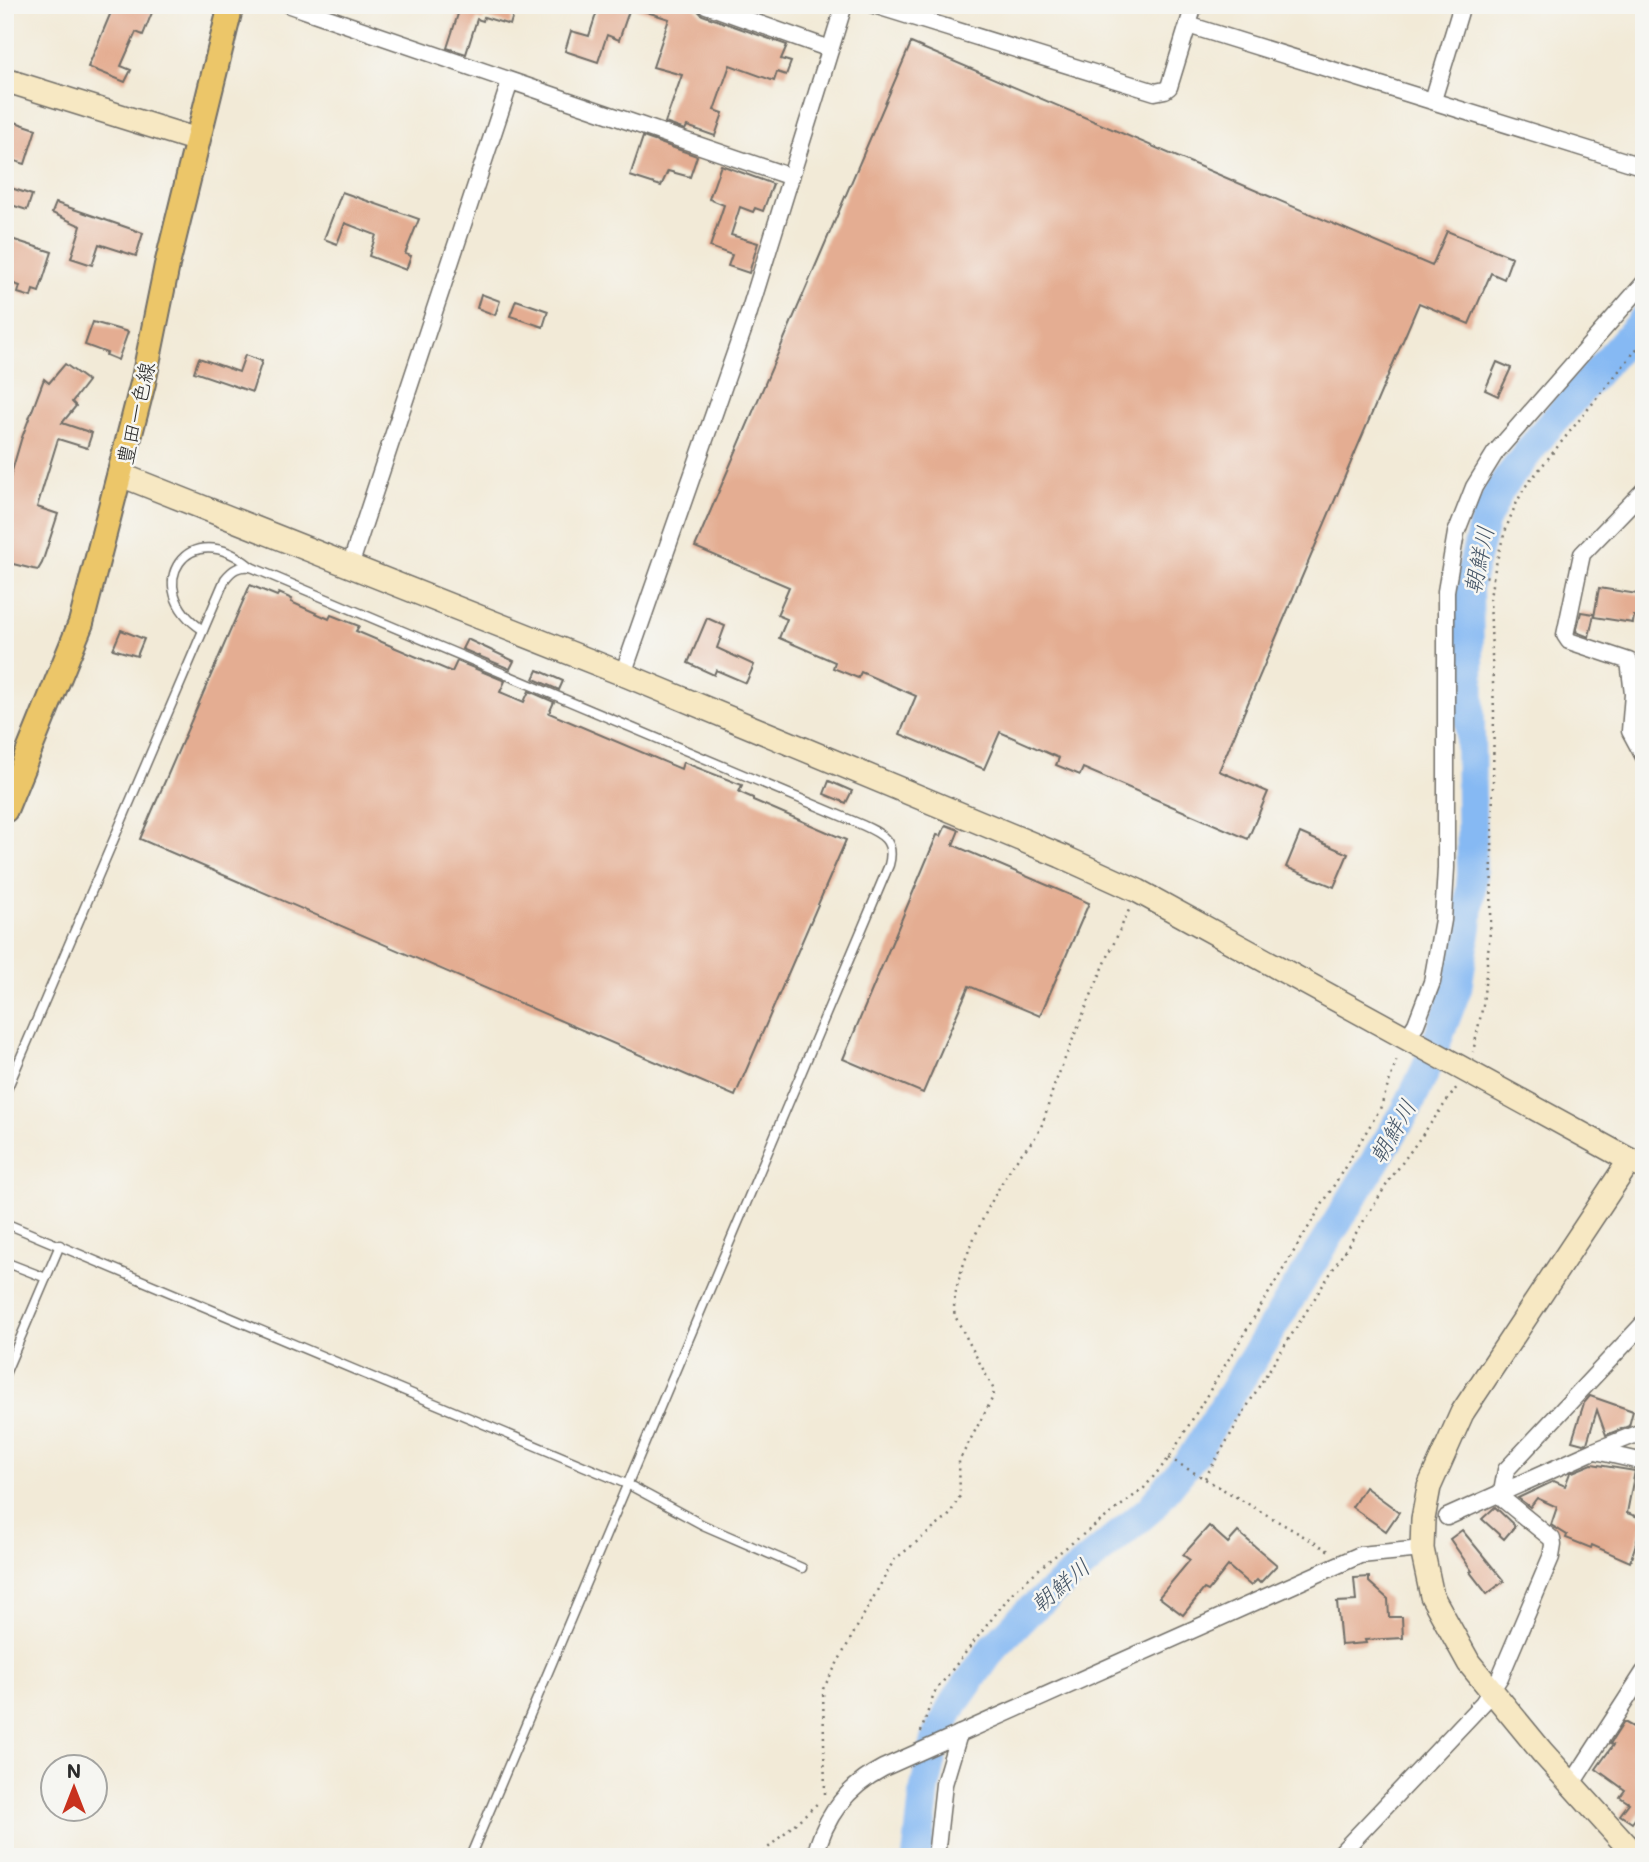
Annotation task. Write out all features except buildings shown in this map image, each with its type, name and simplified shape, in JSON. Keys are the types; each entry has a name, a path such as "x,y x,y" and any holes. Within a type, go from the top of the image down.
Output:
{"main road":[{"name":"豊田一色線","path":"5,810 81,623 121,475 197,140 231,5"}],"street":[{"path":"290,5 791,177"},
{"path":"706,5 831,48"},
{"path":"623,674 747,319 844,5"},
{"path":"874,5 1155,92 1169,87 1194,5"},
{"path":"1433,100 1462,5"},
{"path":"1188,25 1644,167"},
{"path":"5,80 197,140"},
{"path":"350,566 510,82"},
{"path":"1413,1041 1416,1024 1432,982 1443,920 1447,868 1446,591 1456,533 1474,487 1495,453 1644,283"},
{"path":"121,475 623,674 1138,891 1637,1164 1462,1413 1429,1487 1423,1519 1422,1549 1432,1596 1462,1651 1491,1692 1637,1857"},
{"path":"1644,490 1582,554 1566,635 1569,641 1629,662 1638,691 1630,731 1644,757"},
{"path":"1337,1857 1491,1692 1551,1557 1553,1545 1552,1539 1504,1500 1504,1474 1644,1323"},
{"path":"1447,1517 1644,1431"},
{"path":"1594,1451 1644,1462"},
{"path":"815,1857 827,1821 844,1797 868,1776 1360,1555 1422,1549"},
{"path":"1571,1785 1644,1672"},
{"path":"936,1857 942,1794 956,1735"}],"lane":[{"path":"203,630 186,613 173,593 172,578 178,562 194,551 215,547 237,555 251,567 871,829 882,834 890,846 891,856 884,877 470,1857"},
{"path":"5,1094 225,579 232,570 240,566 251,567"},
{"path":"5,1223 629,1485 703,1525 802,1568"},
{"path":"5,1374 60,1245"},
{"path":"5,1262 46,1278"}],"path":[{"path":"1455,569 1491,578 1501,537 1512,509 1525,487 1644,340"},
{"path":"758,1857 821,1801 826,1793 823,1689 894,1560 944,1522 960,1496 960,1461 993,1397 993,1390 955,1316 953,1298 992,1199 1013,1164 1041,1129 1053,1088 1090,995 1138,891"},
{"path":"919,1752 924,1717 934,1693 1012,1593 1047,1562 1144,1488 1170,1458 1380,1109 1400,1051 1413,1041"},
{"path":"1170,1458 1346,1562"}],"waterway":[{"name":"朝鮮川","path":"917,1857 925,1788 937,1736 954,1703 993,1648 1028,1612 1150,1509 1193,1456 1406,1111 1426,1069 1457,988 1467,926 1472,875 1468,586 1484,523 1500,489 1543,433 1644,319"}]}
